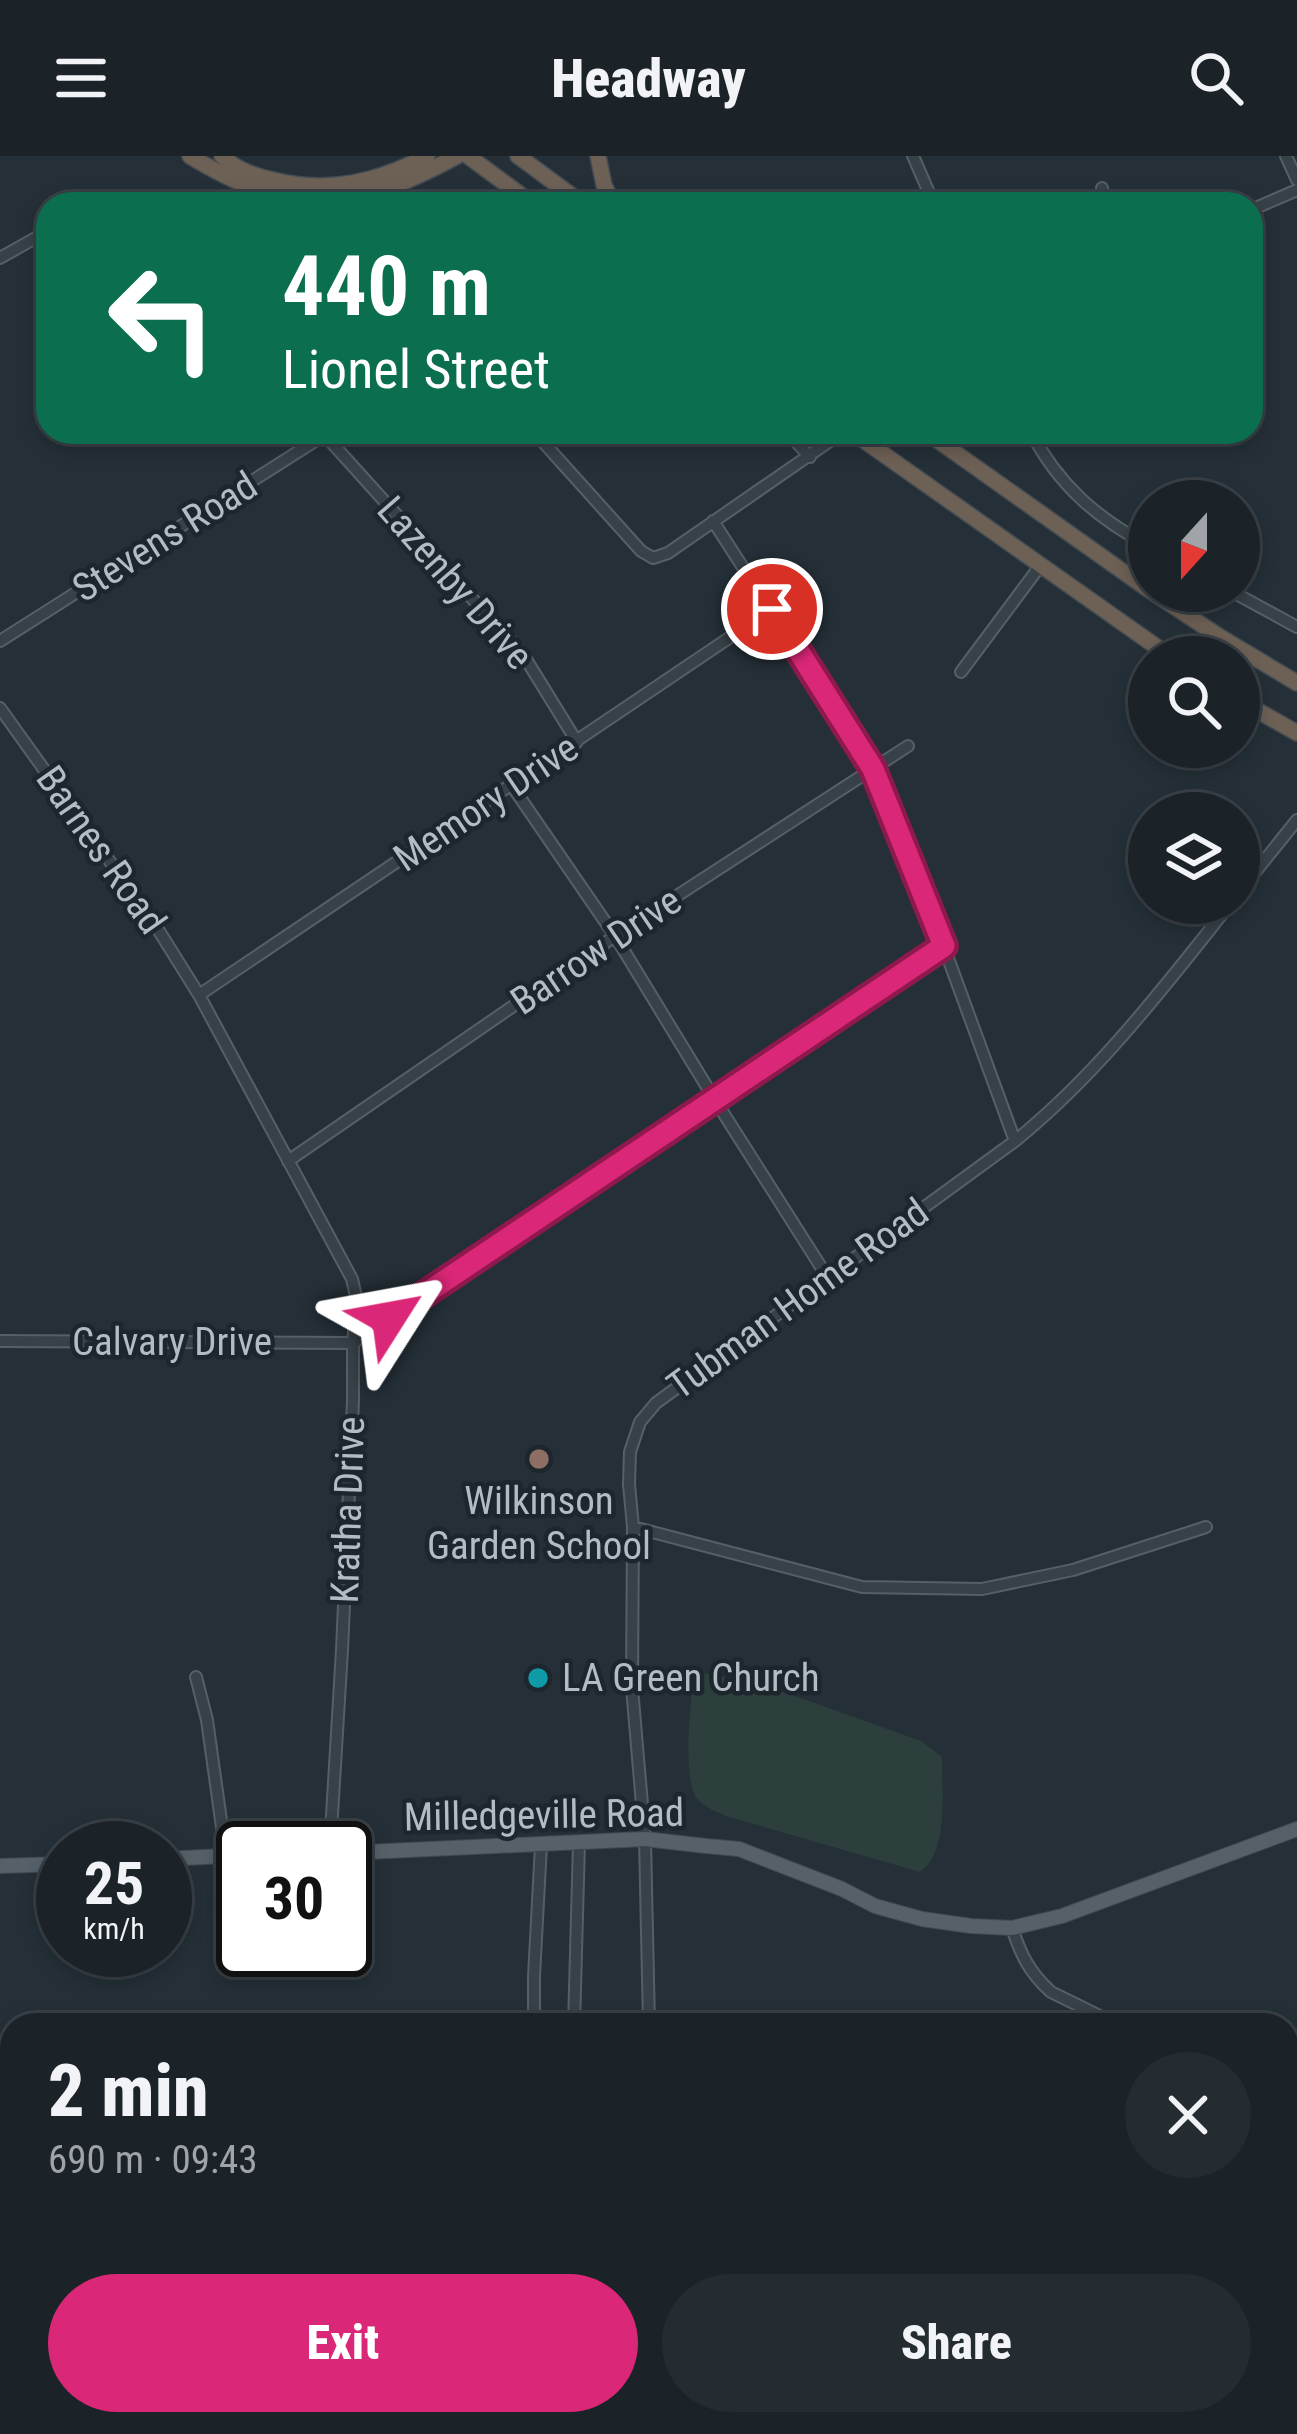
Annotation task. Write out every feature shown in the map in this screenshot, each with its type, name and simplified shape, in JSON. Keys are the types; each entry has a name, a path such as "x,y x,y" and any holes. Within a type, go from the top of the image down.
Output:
{"highway":[{"path":"190,156 232,181 267,192"},
{"path":"222,156 242,170 303,186 403,177 427,156"},
{"path":"366,192 457,156"},
{"path":"468,156 517,192"},
{"path":"518,156 567,192"},
{"path":"598,156 607,192"},
{"path":"864,444 1141,636"},
{"path":"943,444 1128,574"},
{"path":"1182,612 1297,683"},
{"path":"1260,712 1297,733"}],"main road":[{"name":"Milledgeville Road","path":"372,1852 645,1839 740,1850 875,1906 929,1921 1012,1928 1062,1916 1297,1829"},
{"path":"0,1866 36,1865"}],"street":[{"path":"913,156 929,192"},
{"path":"1286,156 1297,180"},
{"path":"1102,188 1103,192"},
{"path":"1263,206 1297,190"},
{"path":"0,258 36,238"},
{"name":"Stevens Road","path":"0,641 308,444"},
{"name":"Lazenby Drive","path":"335,444 524,656 577,742"},
{"path":"545,444 644,555 653,558 829,444"},
{"path":"798,444 810,457"},
{"path":"1038,444 1076,496 1128,535"},
{"path":"713,521 873,769 1015,1141"},
{"path":"1101,555 1118,530"},
{"path":"961,672 1040,566"},
{"path":"1260,607 1297,627"},
{"name":"Memory Drive","path":"199,994 772,609"},
{"name":"Barnes Road","path":"2,714 128,886 199,994"},
{"name":"Barrow Drive","path":"288,1161 615,936 908,746"},
{"path":"512,786 615,936 828,1278"},
{"path":"1260,866 1297,820"},
{"name":"Tubman Home Road","path":"649,2013 645,1839 632,1688 629,1484 630,1452 640,1422 656,1403 1015,1141 1083,1081 1214,924"},
{"path":"353,1343 944,946"},
{"name":"Kratha Drive","path":"199,994 352,1279 357,1301 332,1821"},
{"name":"Calvary Drive","path":"0,1341 353,1343"},
{"path":"633,1527 862,1587 982,1589 1073,1570 1206,1527"},
{"path":"196,1677 221,1821"},
{"path":"574,2013 579,1843"},
{"path":"534,2013 541,1845"},
{"path":"1012,1928 1022,1959 1044,1986 1094,2013"}],"green space":[{"path":"705,1673 784,1692 921,1741 942,1757 940,1836 929,1863 920,1872 729,1817 703,1804 692,1787 688,1741 693,1682"}],"place":[{"name":"Wilkinson Garden School","path":"539,1459"},
{"name":"LA Green Church","path":"538,1678"}],"route":[{"path":"389,1318 944,946 873,769 772,609"}]}
